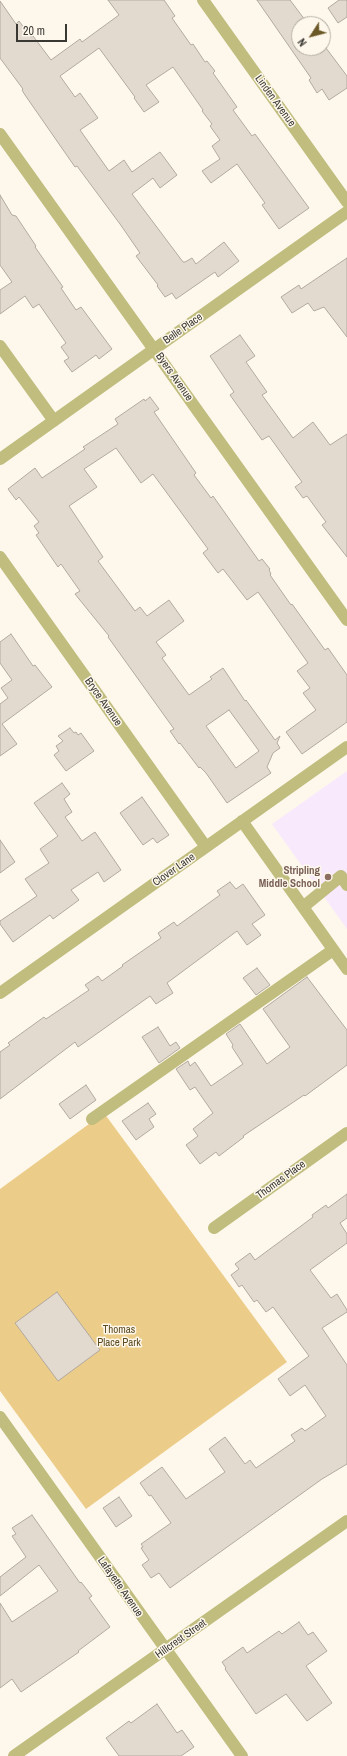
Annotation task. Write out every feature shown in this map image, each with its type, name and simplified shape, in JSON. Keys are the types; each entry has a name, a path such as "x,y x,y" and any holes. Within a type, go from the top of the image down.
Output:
{"street":[{"name":"Linden Avenue","path":"203,0 347,202"},
{"name":"Byers Avenue","path":"0,134 347,620"},
{"name":"Belle Place","path":"0,460 347,212"},
{"path":"0,346 54,421"},
{"name":"Bryce Avenue","path":"0,557 206,847"},
{"name":"Clover Lane","path":"1,990 347,747"},
{"path":"242,821 347,969"},
{"path":"303,907 341,876 347,885"},
{"path":"92,1119 333,950"},
{"name":"Thomas Place","path":"214,1228 347,1133"},
{"name":"Lafayette Avenue","path":"0,1417 242,1756"},
{"name":"Hillcrest Street","path":"14,1756 347,1521"}],"shaded area":[{"name":"Stripling Middle School","path":"347,771 347,929 272,824"}],"green space":[{"name":"Thomas Place Park","path":"104,1113 287,1362 86,1509 0,1391 0,1189"}],"building":[{"path":"108,0 164,0 175,16 172,18 191,45 193,44 205,62 207,61 215,71 213,73 237,107 233,110 252,136 255,134 309,208 279,229 262,205 265,203 237,164 211,183 202,171 220,159 212,146 220,140 210,126 212,124 202,111 203,110 173,67 146,85 159,102 144,112 134,98 135,97 99,48 60,76 75,97 80,93 98,118 80,130 109,171 124,160 132,172 160,152 177,175 160,188 153,178 132,194 183,262 192,258 196,264 224,242 239,261 218,277 215,272 176,299 172,293 165,297 157,286 158,285 136,256 140,253 120,224 77,166 75,167 25,95 22,90 23,89 0,58 0,1 16,24 19,21 31,37 33,36 51,60 80,39 82,42 119,15"},
{"path":"257,0 290,0 302,16 291,16 291,49"},
{"path":"339,0 347,0 347,17 338,23 328,8"},
{"path":"331,55 347,76 347,88 329,100 322,89 317,93 309,80 311,78 296,56 331,56"},
{"path":"0,195 12,215 16,216 36,246 35,247 63,287 61,288 76,310 81,307 112,349 99,359 96,355 72,372 64,361 69,358 61,347 66,343 39,304 33,308 25,296 0,314 0,290 12,282 0,265"},
{"path":"347,258 347,337 324,307 314,311 308,303 292,313 281,297 299,285 301,289"},
{"path":"240,335 255,356 246,362 267,392 262,395 293,438 313,422 330,445 347,434 347,557 322,525 326,522 307,496 303,498 295,487 302,482 269,436 262,440 230,395 234,392 210,356"},
{"path":"150,397 159,409 154,412 196,473 194,475 211,498 213,496 259,561 262,559 270,569 270,575 291,605 292,604 325,650 328,648 347,675 347,722 302,754 286,732 316,710 303,693 310,688 297,671 308,663 258,592 247,600 223,569 218,573 203,553 208,549 153,474 141,483 116,448 84,469 97,487 69,506 103,557 98,561 135,611 140,607 147,616 169,600 184,621 156,642 166,655 162,658 189,695 212,679 210,677 223,668 245,701 246,700 275,740 280,736 277,743 280,748 273,753 267,767 271,773 227,803 206,773 200,767 199,768 180,743 179,744 170,731 174,729 108,637 109,636 75,594 80,591 61,564 58,567 36,535 39,533 34,526 39,522 19,497 16,500 8,489 35,468 42,478 85,449 83,447 118,424 115,419 144,399 145,401","holes":["229,710 259,751 236,768 206,726"]},
{"path":"11,634 33,666 35,665 52,687 2,724 17,744 0,756 0,704 8,698 1,688 12,680 0,663 0,642"},
{"path":"70,728 78,735 81,733 94,751 66,771 54,755 59,751 56,746 63,741 58,736"},
{"path":"62,783 70,794 64,799 72,812 65,817 82,841 95,832 121,870 104,882 98,872 71,890 79,900 53,919 50,915 13,942 0,924 0,921 37,896 25,879 49,863 40,849 58,836 34,803"},
{"path":"142,797 169,835 157,843 153,838 143,845 120,813"},
{"path":"0,840 15,862 0,873"},
{"path":"230,882 236,889 243,884 265,915 252,924 261,935 247,945 237,931 167,983 173,993 156,1004 150,996 78,1047 75,1042 0,1099 0,1052 10,1045 8,1043 44,1017 46,1019 89,990 85,985 98,976 102,981 123,966 122,965 161,938 158,933 174,922 177,926 220,895 217,891"},
{"path":"257,968 270,985 256,995 243,978"},
{"path":"307,977 347,1030 347,1065 305,1096 304,1095 243,1136 244,1137 219,1156 216,1152 200,1164 186,1145 198,1136 193,1129 213,1113 195,1087 190,1090 176,1069 188,1061 190,1066 195,1062 211,1086 243,1064 226,1034 240,1024 267,1064 290,1047 263,1009"},
{"path":"158,1027 170,1046 176,1042 180,1048 159,1063 142,1037"},
{"path":"86,1085 96,1100 70,1119 59,1104"},
{"path":"148,1103 156,1114 149,1119 154,1127 136,1140 122,1121"},
{"path":"347,1194 347,1218 340,1223 347,1234 347,1243 310,1270 331,1298 337,1294 347,1310 347,1312 322,1328 347,1365 347,1464 322,1479 170,1588 159,1573 151,1578 142,1565 149,1560 141,1548 143,1547 141,1544 171,1523 151,1495 149,1496 140,1483 162,1467 186,1499 225,1472 209,1449 225,1437 245,1464 250,1460 256,1468 295,1441 291,1435 302,1428 305,1431 326,1416 305,1385 290,1396 278,1379 309,1356 273,1307 266,1312 257,1300 254,1302 242,1285 239,1287 231,1275 239,1269 235,1264 250,1253 255,1260 313,1217 312,1215 326,1205 328,1208"},
{"path":"57,1292 100,1350 58,1381 15,1323"},
{"path":"119,1497 132,1516 116,1527 103,1508"},
{"path":"32,1515 80,1583 81,1582 92,1596 89,1598 110,1627 78,1651 79,1652 21,1692 12,1679 0,1688 0,1603 12,1622 58,1591 39,1565 0,1596 0,1577 26,1557 12,1536 16,1534 12,1528"},
{"path":"299,1622 308,1635 313,1632 327,1651 306,1666 332,1703 307,1721 286,1694 256,1714 225,1669 226,1668 222,1662 243,1647 247,1653 279,1631 282,1634"},
{"path":"157,1704 177,1733 182,1730 194,1747 181,1756 119,1756 106,1738 129,1721 131,1723"}],"place":[{"name":"Stripling Middle School","path":"328,877"}]}
